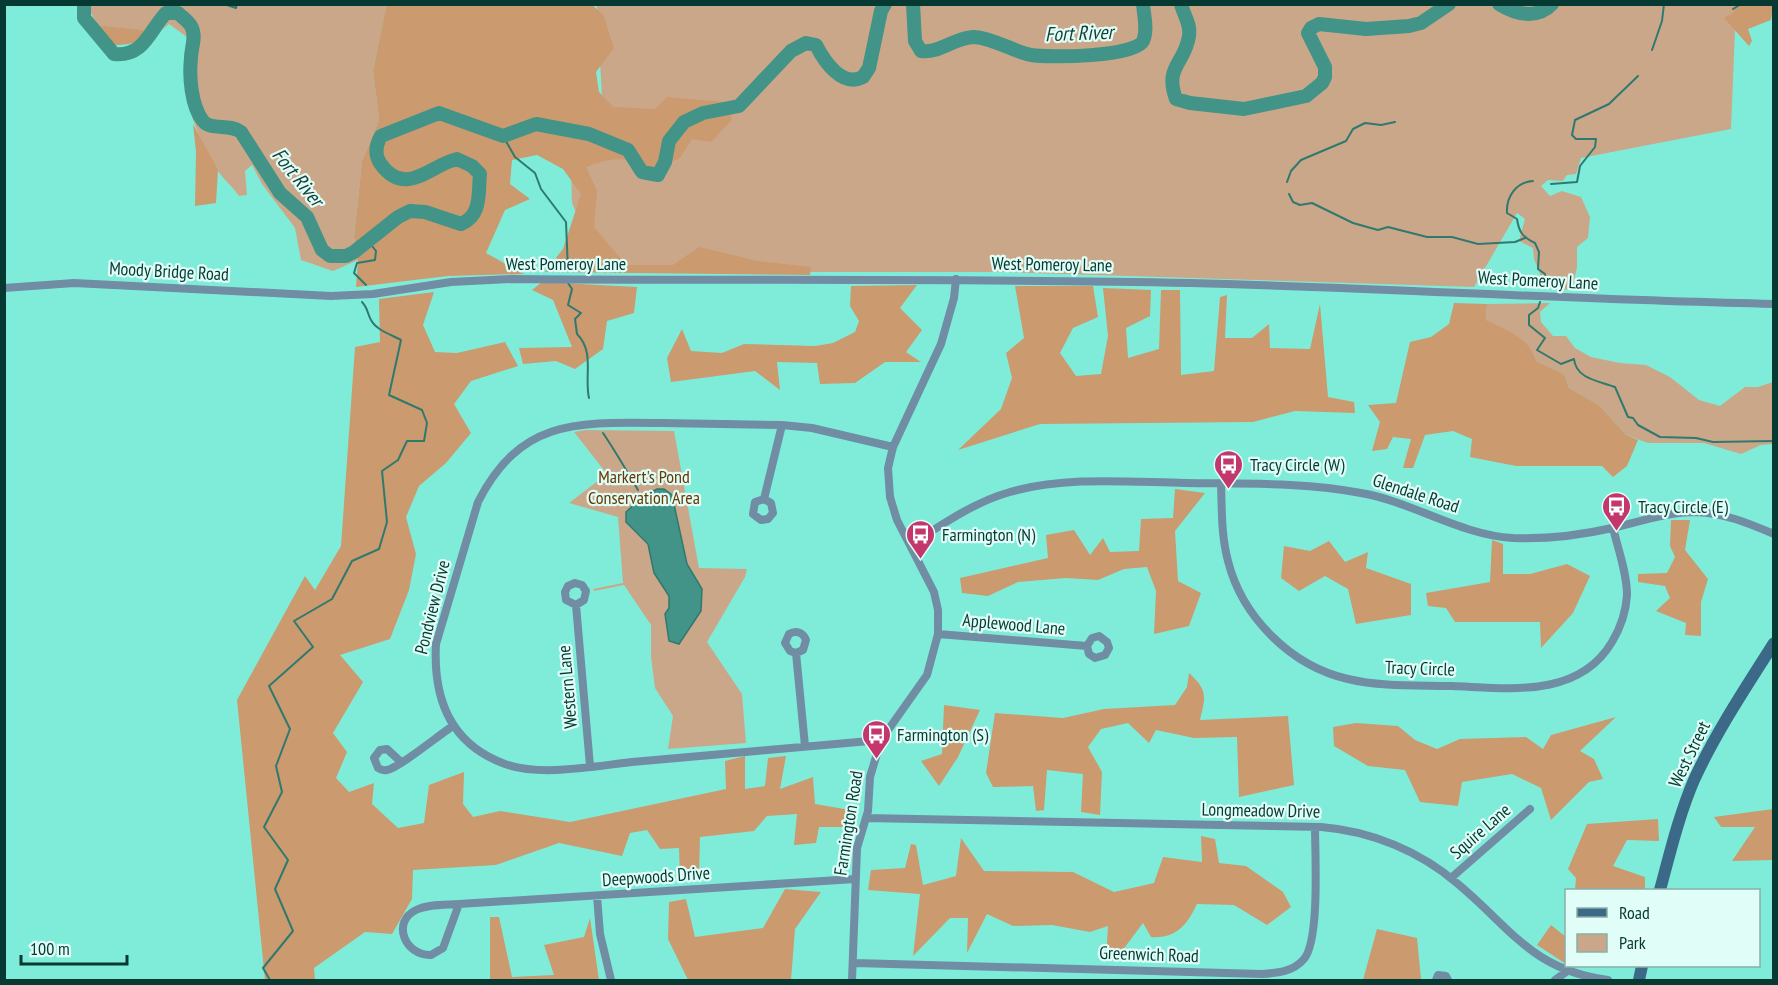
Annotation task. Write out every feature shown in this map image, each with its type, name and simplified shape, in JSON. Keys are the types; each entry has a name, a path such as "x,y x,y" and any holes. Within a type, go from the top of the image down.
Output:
{"main road":[{"name":"West Street","path":"1661,889 1694,779 1773,643"}],"street":[{"name":"West Pomeroy Lane","path":"331,296 373,294 451,282 512,279 956,279 1204,284 1632,301 1773,304"},
{"name":"Farmington Road","path":"852,981 855,963 857,848 866,818 870,777 881,740 927,675 938,634 938,610 934,592 897,520 890,496 888,468 892,447 941,344 954,298 956,279"},
{"name":"Moody Bridge Road","path":"4,288 74,283 331,296"},
{"name":"Pondview Drive","path":"881,740 590,766 537,769 508,765 478,750 453,726 441,703 437,688 436,644 478,502 489,480 507,459 541,435 578,424 782,425 812,428 892,447"},
{"path":"764,499 782,425"},
{"name":"Glendale Road","path":"910,545 981,503 1036,485 1077,482 1316,486 1362,493 1472,530 1509,538 1553,539 1613,528 1668,514 1695,512 1731,517 1773,534"},
{"name":"Tracy Circle","path":"1221,484 1222,532 1228,562 1240,592 1260,624 1291,652 1323,672 1348,680 1382,684 1525,688 1556,684 1584,672 1609,647 1624,614 1626,583 1613,528"},
{"name":"Western Lane","path":"576,605 590,766"},
{"name":"Applewood Lane","path":"938,634 1087,646"},
{"path":"796,653 805,746"},
{"path":"401,762 453,726"},
{"name":"Squire Lane","path":"1451,878 1530,809"},
{"name":"Longmeadow Drive","path":"866,818 1315,827 1349,831 1393,844 1425,859 1451,878 1528,950 1566,972 1608,981"},
{"name":"Greenwich Road","path":"855,963 1262,974 1284,972 1303,961 1312,941 1315,827"},
{"name":"Deepwoods Drive","path":"459,904 443,948 431,955 412,950 405,941 403,931 406,919 410,914 430,906 459,904 597,896 855,879"},
{"path":"597,896 600,934 611,981"},
{"path":"1556,981 1566,972"},
{"path":"1436,981 1438,975 1446,976 1448,981"}],"green space":[{"path":"87,5 387,5 373,70 379,120 362,161 354,237 358,260 333,271 301,260 295,228 262,184 252,165 245,171 247,195 239,196 220,174 201,140 189,107 184,72 187,37 169,24 158,33 97,25"},
{"path":"597,5 1736,5 1731,129 1581,158 1576,174 1567,175 1563,181 1548,180 1541,186 1550,196 1562,191 1581,197 1590,217 1588,238 1577,247 1577,267 1572,290 1525,287 1542,279 1534,259 1533,248 1519,241 1525,219 1517,213 1474,287 1002,272 622,272 587,238 572,203 571,171 602,99"},
{"path":"1550,303 1540,312 1541,322 1553,336 1566,336 1575,348 1591,357 1646,365 1670,377 1699,400 1720,406 1745,387 1758,387 1773,382 1773,444 1761,445 1741,454 1704,443 1648,443 1626,435 1599,405 1569,388 1564,374 1536,361 1486,320 1487,304"},
{"name":"Markert's Pond Conservation Area","path":"586,430 674,431 699,568 747,569 745,577 707,642 742,694 746,743 668,749 673,716 655,688 651,657 651,625 624,585 594,591 593,589 623,583 618,517 569,503 607,474 574,432"}],"shaded area":[{"path":"387,4 592,5 603,14 614,48 596,72 599,92 613,107 655,109 667,97 725,102 732,120 711,142 692,139 680,158 653,169 620,159 586,167 597,191 594,227 626,265 673,265 699,247 758,261 811,267 810,275 545,272 563,249 581,194 563,169 537,155 512,160 510,184 530,199 505,210 486,253 524,274 448,276 356,287 358,260 354,237 362,161 379,120 373,70"},
{"path":"1736,5 1773,5 1771,20 1748,29 1752,41 1749,46 1724,18 1734,12"},
{"path":"97,25 149,31 137,42 111,45"},
{"path":"193,124 218,170 216,203 195,206 196,152"},
{"path":"542,282 637,287 634,313 607,321 603,349 575,369 556,361 523,364 519,348 572,347 553,300 532,290"},
{"path":"917,285 900,308 922,330 906,352 921,362 885,362 855,383 820,384 817,363 777,362 780,390 755,371 671,382 667,358 682,329 691,351 722,353 744,344 815,346 833,343 855,332 859,321 850,306 851,286"},
{"path":"1015,286 1093,286 1098,317 1073,328 1060,353 1076,376 1101,374 1108,336 1103,288 1151,290 1150,316 1126,328 1128,358 1159,349 1161,290 1180,290 1181,375 1214,371 1220,297 1227,295 1225,338 1252,338 1269,324 1270,348 1310,349 1320,304 1328,397 1354,402 1355,413 1295,411 1253,422 1040,424 958,450 1001,409 1012,378 1006,353 1024,338"},
{"path":"434,292 423,325 435,352 457,353 505,342 518,366 471,381 454,404 471,433 446,463 419,486 406,517 416,554 409,590 390,639 340,655 363,682 333,733 347,752 336,778 349,792 374,783 372,804 398,828 424,823 429,785 464,772 463,804 473,817 500,811 570,822 726,789 725,761 745,756 745,789 765,786 768,758 786,756 780,789 813,777 815,804 856,811 853,827 819,827 816,843 794,845 797,814 767,816 754,831 700,837 699,876 680,878 679,848 660,849 647,830 630,833 622,856 559,843 496,865 413,870 412,899 392,934 365,932 314,968 315,980 265,980 237,700 305,576 315,590 341,546 355,347 380,342 379,299"},
{"path":"1454,303 1487,304 1486,320 1523,340 1536,361 1564,374 1569,388 1599,405 1626,435 1638,440 1627,466 1613,477 1602,466 1516,466 1470,457 1472,439 1453,431 1425,435 1413,468 1403,468 1411,439 1393,437 1387,449 1372,451 1380,422 1368,405 1396,403 1410,342 1431,337 1449,324"},
{"path":"1175,489 1205,493 1175,531 1178,581 1201,593 1189,626 1154,634 1156,591 1147,567 1124,569 1098,580 1066,578 1018,582 988,596 962,593 960,578 1048,558 1046,535 1074,530 1090,555 1103,538 1110,552 1139,551 1141,519 1173,518"},
{"path":"1671,520 1690,520 1685,550 1708,579 1701,602 1701,636 1685,635 1686,623 1656,611 1670,598 1665,586 1638,582 1638,574 1667,573 1675,557 1670,546"},
{"path":"1492,540 1503,544 1503,574 1530,574 1567,564 1590,576 1573,613 1541,648 1540,622 1455,622 1446,608 1428,606 1426,593 1490,582"},
{"path":"1329,541 1345,562 1368,552 1366,568 1411,584 1411,615 1356,624 1348,589 1325,576 1299,591 1281,578 1284,546 1310,551"},
{"path":"1189,673 1203,690 1200,720 1288,716 1294,785 1239,797 1237,737 1194,738 1156,730 1149,743 1128,723 1101,729 1088,747 1102,772 1100,815 1081,812 1083,774 1047,770 1044,810 1036,811 1033,786 993,787 986,773 995,713 1063,718 1104,709 1175,705 1187,687"},
{"path":"944,705 980,710 958,757 939,786 921,761 942,754"},
{"path":"1616,717 1580,751 1594,759 1603,779 1589,782 1551,820 1541,788 1512,774 1462,782 1458,806 1420,802 1405,770 1368,766 1334,746 1333,727 1356,723 1398,726 1415,740 1437,749 1460,739 1526,737 1543,749 1551,735"},
{"path":"1773,809 1773,860 1732,861 1755,827 1721,827 1714,817"},
{"path":"1658,819 1659,841 1627,840 1613,866 1645,877 1645,889 1575,889 1576,878 1568,869 1587,824"},
{"path":"1201,836 1215,839 1219,863 1246,866 1283,892 1291,907 1267,925 1234,905 1197,904 1185,924 1174,933 1151,937 1143,923 1116,959 1106,960 1108,926 1090,932 1052,925 1013,926 987,914 967,953 968,918 950,918 913,956 920,894 868,890 871,870 905,868 911,844 916,845 923,885 956,876 961,838 984,871 1073,872 1114,892 1154,883 1163,857 1202,862"},
{"path":"785,889 821,892 795,929 791,980 688,980 668,939 669,902 686,899 695,937 763,928"},
{"path":"490,917 499,917 512,977 554,975 544,945 584,937 590,918 599,980 490,980"},
{"path":"1551,925 1565,936 1565,963 1537,945"},
{"path":"1377,929 1417,938 1421,979 1363,980"}],"water":[{"path":"657,489 664,489 672,495 687,564 702,589 701,611 679,644 669,641 665,614 669,608 669,596 654,573 648,544 626,522 626,512 643,496"}],"waterway":[{"name":"Fort River","path":"84,4 84,18 114,54 124,54 139,47 166,13 178,13 188,22 194,34 190,65 191,82 199,115 206,124 236,129 241,132 280,193 307,217 322,250 330,256 346,256 354,252 398,217 410,211 425,212 461,224 468,220 476,209 480,174 472,166 457,159 418,177 399,178 389,173 378,160 376,150 381,136 439,113 503,136 536,124 589,134 628,150 642,172 658,175 665,162 669,141 684,122 703,113 739,106 791,51 806,43 816,45 829,65 841,76 848,79 863,77 869,68 881,11 885,4"},
{"path":"224,4 236,8 237,4"},
{"name":"Fort River","path":"913,4 915,41 921,51 934,50 974,37 1031,55 1055,56 1109,53 1137,46 1143,41 1145,32 1143,4"},
{"name":"Fort River","path":"1181,4 1189,32 1187,45 1172,79 1176,99 1190,103 1244,109 1306,96 1322,83 1325,77 1325,67 1308,33 1311,28 1319,24 1366,29 1409,26 1421,23 1449,4"},
{"name":"Fort River","path":"1499,4 1526,14 1540,12 1552,4"},
{"path":"1652,50 1662,21 1664,4"},
{"path":"1733,9 1741,4"},
{"path":"1551,184 1577,182 1580,166 1595,147 1596,139 1576,139 1572,135 1575,120 1609,104 1638,76"},
{"path":"1287,182 1291,171 1301,160 1346,141 1353,129 1365,123 1381,125 1395,122"},
{"path":"503,136 515,157 535,173 541,189 566,222 568,271"},
{"path":"1533,181 1522,184 1513,191 1508,201 1507,213 1517,219 1522,234 1535,243 1539,252 1538,269 1545,274 1543,288"},
{"path":"1289,194 1293,202 1300,205 1312,203 1353,223 1378,230 1388,227 1427,237 1452,237 1478,244 1515,242 1525,238"},
{"path":"366,285 354,273 357,263 375,260 376,251 369,242"},
{"path":"568,283 572,289 568,305 581,313 575,319 577,334 586,348 589,398"},
{"path":"270,980 263,968 293,931 275,889 288,860 264,827 282,792 276,766 290,729 269,686 313,647 294,621 332,599 352,561 379,549 387,522 382,471 398,460 407,441 424,441 427,423 422,410 389,395 401,340 377,327 362,302"},
{"path":"1540,302 1538,308 1529,315 1529,325 1545,338 1537,350 1561,364 1574,359 1579,371 1584,375 1615,387 1628,417 1633,418 1638,425 1660,437 1696,438 1713,442 1774,441"},
{"path":"603,433 638,490"}],"place":[{"name":"Tracy Circle (W)","path":"1229,490"},
{"name":"Tracy Circle (E)","path":"1617,532"},
{"name":"Farmington (N)","path":"921,560"},
{"name":"Farmington (S)","path":"876,760"}]}
